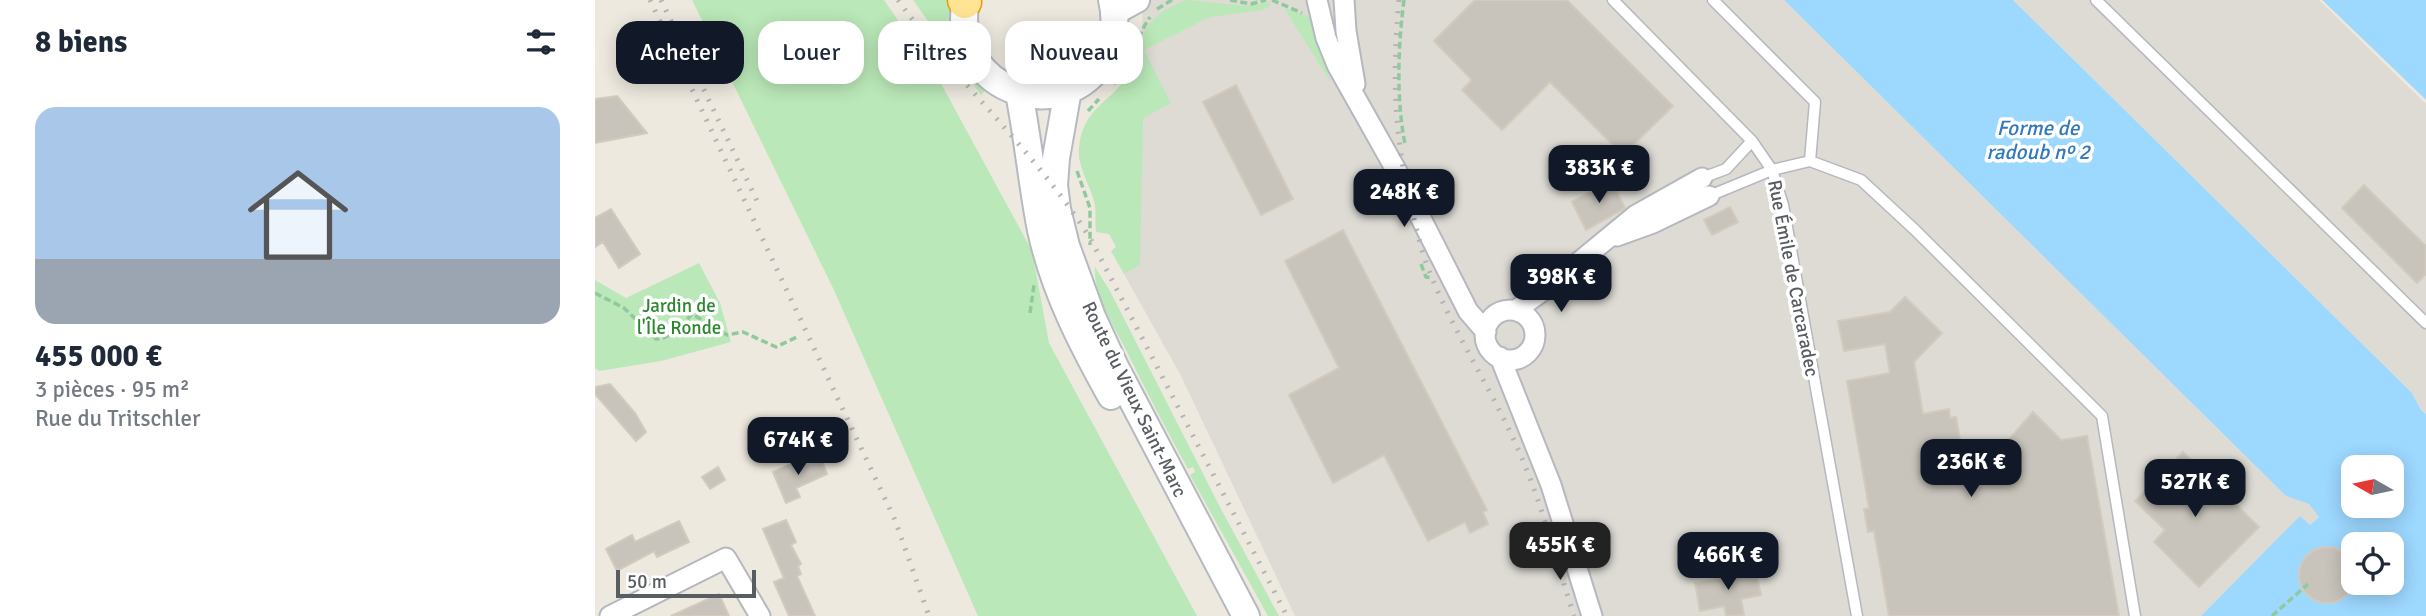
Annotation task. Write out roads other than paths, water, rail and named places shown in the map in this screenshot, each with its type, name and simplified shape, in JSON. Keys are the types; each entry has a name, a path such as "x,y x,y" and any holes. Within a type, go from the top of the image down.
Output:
{"main road":[{"path":"965,1 963,25 969,48 981,68 998,83 1019,93 1044,95 1068,90 1089,77 1104,58 1121,4"},
{"name":"Route du Vieux Saint-Marc","path":"1068,90 1054,185 1066,246 1092,317 1115,367 1246,616"},
{"name":"Route du Vieux Saint-Marc","path":"1019,93 1041,229 1065,304 1088,354 1231,616"}],"street":[{"path":"1317,0 1326,38 1337,65 1468,311 1486,331 1490,349 1500,357 1511,359 1528,352"},
{"path":"1344,0 1347,41 1357,99"},
{"path":"1486,331 1490,321 1551,285 1609,238 1653,223 1705,187"},
{"path":"1525,418 1522,377 1534,340 1534,327 1551,285"},
{"path":"1459,293 1530,319 1534,327"},
{"path":"1500,357 1551,485 1593,616"},
{"path":"610,616 726,558 760,616"}],"lane":[{"name":"Rue Émile de Carcaradec","path":"1613,0 1752,141 1772,170 1783,205 1857,616"},
{"path":"1713,0 1815,102 1810,161"},
{"path":"2096,0 2426,323"},
{"path":"1705,187 1752,141"},
{"path":"1705,187 1810,161 1861,180 2102,416 2135,616"}],"water":[{"name":"Forme de radoub nº 2","path":"1784,0 2013,0 2412,393 2426,414 2426,616 2201,616 2300,516 2310,525 2319,517 2309,504 2286,496"},
{"path":"2322,0 2426,0 2426,100"}],"railway":[{"path":"650,0 895,520 929,616"},
{"path":"661,0 759,205"},
{"path":"898,0 921,31 1045,176 1090,238 1287,616"},
{"path":"1399,0 1395,81 1398,131 1406,183 1421,247 1448,314 1527,469 1574,616"}],"park label":[{"name":"Jardin de l'Île Ronde","path":"679,316"}]}
